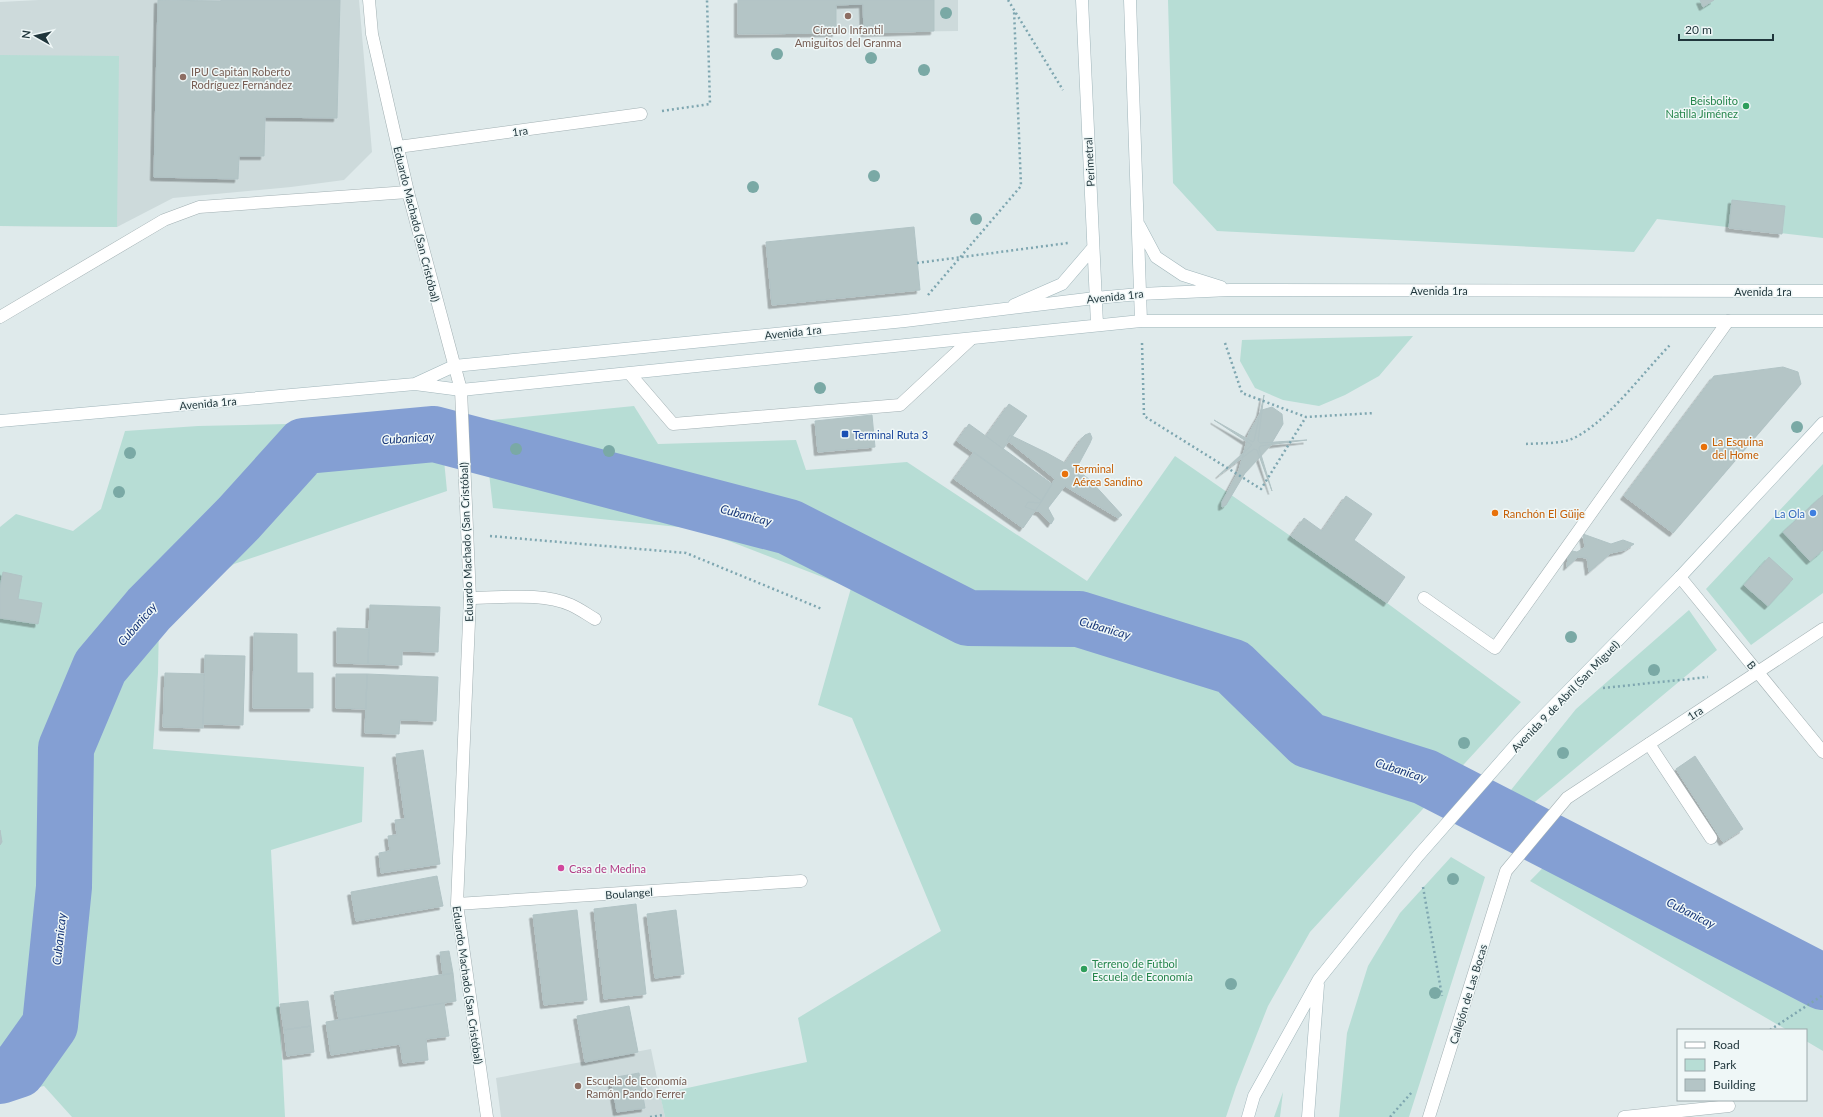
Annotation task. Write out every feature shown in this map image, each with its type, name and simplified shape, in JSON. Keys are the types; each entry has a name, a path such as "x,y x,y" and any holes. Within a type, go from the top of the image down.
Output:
{"street":[{"name":"Eduardo Machado (San Cristóbal)","path":"369,0 372,34 408,192 461,390 470,598 457,904 487,1117"},
{"name":"Perimetral","path":"1082,0 1096,324"},
{"path":"1130,0 1141,321"},
{"name":"1ra","path":"398,147 641,114"},
{"path":"0,316 164,220 199,208 408,192"},
{"path":"1138,223 1156,257 1184,275 1230,290"},
{"path":"1000,311 1062,284 1092,244"},
{"name":"Avenida 1ra","path":"415,384 454,366 905,321 1140,294 1230,290 1823,291"},
{"name":"Avenida 1ra","path":"0,421 415,384 461,390 971,339 1096,324 1141,321 1823,321"},
{"path":"1424,598 1496,648 1728,321"},
{"path":"630,374 673,424 900,405 971,339"},
{"name":"Avenida 9 de Abril (San Miguel)","path":"1248,1117 1254,1096 1319,980 1418,856 1520,740 1680,577 1823,423"},
{"name":"B","path":"1680,577 1823,752"},
{"path":"470,598 534,597 554,600 571,605 595,619"},
{"name":"1ra","path":"1506,871 1567,798 1823,629"},
{"path":"1649,744 1711,838"},
{"name":"Callejón de Las Bocas","path":"1429,1117 1506,871"},
{"name":"Boulangel","path":"457,904 801,881"},
{"path":"1308,1117 1319,980"},
{"path":"1624,1117 1730,1108"}],"path":[{"path":"641,114 710,104 707,0"},
{"path":"1008,0 1067,97"},
{"path":"905,321 1021,186 1014,10"},
{"path":"917,263 1092,244"},
{"path":"1217,320 1242,393 1306,417 1374,413"},
{"path":"1141,321 1144,416 1261,489 1306,417"},
{"path":"1526,444 1568,440 1590,430 1694,321"},
{"path":"467,534 686,553 822,609"},
{"path":"1569,691 1711,677"},
{"path":"1418,856 1443,1002"},
{"path":"1772,1029 1823,995"},
{"path":"1390,1117 1415,1088"},
{"path":"650,1117 664,1115"}],"shaded area":[{"name":"IPU Capitán Roberto Rodríguez Fernández","path":"39,0 359,0 372,152 344,180 291,187 173,198 117,227 0,226 0,2"},
{"name":"Círculo Infantil Amiguitos del Granma","path":"738,0 958,0 958,31 738,34"},
{"name":"Escuela de Economía Ramón Pando Ferrer","path":"651,1049 665,1117 501,1117 496,1078"}],"green space":[{"path":"1168,0 1823,0 1823,238 1657,219 1634,252 1217,231 1173,183"},
{"path":"0,55 119,56 117,227 0,226"},
{"path":"1413,336 1379,376 1345,395 1319,406 1283,400 1255,388 1240,361 1242,340"},
{"path":"634,406 658,444 796,440 806,470 907,462 1087,581 1175,456 1387,603 1521,702 1310,932 1268,1006 1236,1087 1226,1117 665,1117 660,1094 807,1062 798,1018 941,931 852,718 818,705 851,588 698,529 493,508 483,421"},
{"path":"439,408 447,491 234,564 159,621 158,673 153,749 364,767 362,822 271,850 285,1117 72,1117 44,1086 0,1096 0,527 16,514 73,531 101,509 125,431 198,426 288,424"},
{"path":"1823,464 1823,593 1751,645 1706,589"},
{"path":"1689,610 1717,650 1530,806 1511,790 1576,709"},
{"path":"1576,834 1823,967 1823,1051 1807,1042 1807,1029 1785,1029 1530,881"},
{"path":"1451,857 1485,877 1409,1117 1339,1117 1347,1033 1368,966 1400,913"},
{"path":"1283,1092 1280,1117 1274,1117"}],"building":[{"path":"158,0 340,0 337,118 265,117 264,156 239,156 238,179 154,177"},
{"name":"Círculo Infantil Amiguitos del Granma","path":"738,0 934,0 934,31 864,33 863,4 836,5 836,33 738,34"},
{"path":"1700,0 1714,0 1703,7"},
{"path":"1732,200 1785,206 1782,234 1729,228"},
{"path":"914,227 920,290 772,305 766,242"},
{"name":"La Esquina del Home","path":"1783,367 1798,372 1801,384 1673,533 1624,496 1714,376"},
{"path":"1264,395 1258,441 1260,443 1307,440 1260,446 1259,448 1272,491 1257,450 1254,449 1219,475 1252,445 1214,420 1253,442"},
{"path":"1009,404 1027,416 1003,449 986,436"},
{"path":"1272,407 1282,414 1283,424 1270,446 1245,473 1226,505 1222,507 1222,502 1239,470 1249,433 1262,410"},
{"name":"Terminal Ruta 3","path":"872,415 875,447 818,452 815,421"},
{"path":"969,424 1052,484 1042,501 957,441"},
{"name":"Terminal Aérea Sandino","path":"1090,433 1092,438 1076,469 1090,480 1122,515 1118,518 1065,486 1048,508 1054,519 1051,524 1040,512 1025,507 1028,502 1040,503 1055,479 1007,440 1010,435 1065,463 1082,438"},
{"path":"974,452 1042,501 1023,528 954,479"},
{"name":"La Ola","path":"1823,495 1823,550 1810,561 1783,532"},
{"path":"1346,496 1372,514 1354,540 1405,577 1387,603 1291,536 1304,518 1322,531"},
{"path":"1583,534 1611,544 1623,540 1634,544 1625,550 1611,553 1589,572 1587,558 1578,557 1567,567 1568,556 1563,549 1577,552 1585,547"},
{"path":"1769,557 1793,579 1768,606 1744,585"},
{"path":"3,572 22,576 18,599 42,603 38,624 0,618 0,588"},
{"path":"370,605 440,607 438,652 402,651 402,665 368,664"},
{"path":"337,628 369,629 368,664 337,663"},
{"path":"254,633 297,634 297,673 313,673 313,708 253,708"},
{"path":"205,655 245,656 243,725 203,724"},
{"path":"165,673 204,674 203,728 163,727"},
{"path":"336,674 367,674 366,709 336,708"},
{"path":"367,674 438,677 436,721 400,720 399,734 365,733"},
{"path":"423,750 440,864 381,873 379,853 390,851 388,836 397,835 395,820 405,819 396,754"},
{"path":"1695,756 1743,829 1723,842 1676,769"},
{"path":"0,830 2,842 0,845"},
{"path":"437,876 443,906 356,921 351,892"},
{"path":"636,904 646,994 604,999 594,909"},
{"path":"577,910 587,1000 544,1005 533,915"},
{"path":"676,910 684,974 655,978 647,914"},
{"path":"449,951 453,973 443,975 440,952"},
{"path":"453,973 456,1001 339,1020 334,992"},
{"path":"308,1001 311,1026 284,1030 280,1004"},
{"path":"444,1003 449,1036 426,1039 428,1060 403,1063 400,1044 331,1055 326,1022"},
{"path":"629,1006 638,1052 585,1062 577,1016"},
{"path":"311,1026 314,1052 287,1056 284,1030"},
{"path":"639,1073 645,1108 617,1112 611,1078"}],"waterway":[{"name":"Cubanicay","path":"0,1076 18,1070 50,1025 64,887 66,748 100,667 149,609 239,518 304,446 434,434 789,527 968,618 1079,619 1233,667 1308,740 1425,777 1823,982"}],"place":[{"name":"Círculo Infantil Amiguitos del Granma","path":"848,16"},
{"name":"IPU Capitán Roberto Rodríguez Fernández","path":"183,77"},
{"name":"Beisbolito Natilla Jiménez","path":"1746,106"},
{"name":"Terminal Ruta 3","path":"845,434"},
{"name":"La Esquina del Home","path":"1704,447"},
{"name":"Terminal Aérea Sandino","path":"1065,474"},
{"name":"Ranchón El Güije","path":"1495,513"},
{"name":"La Ola","path":"1813,513"},
{"name":"Casa de Medina","path":"561,868"},
{"name":"Terreno de Fútbol Escuela de Economía","path":"1084,969"},
{"name":"Escuela de Economía Ramón Pando Ferrer","path":"578,1086"}]}
